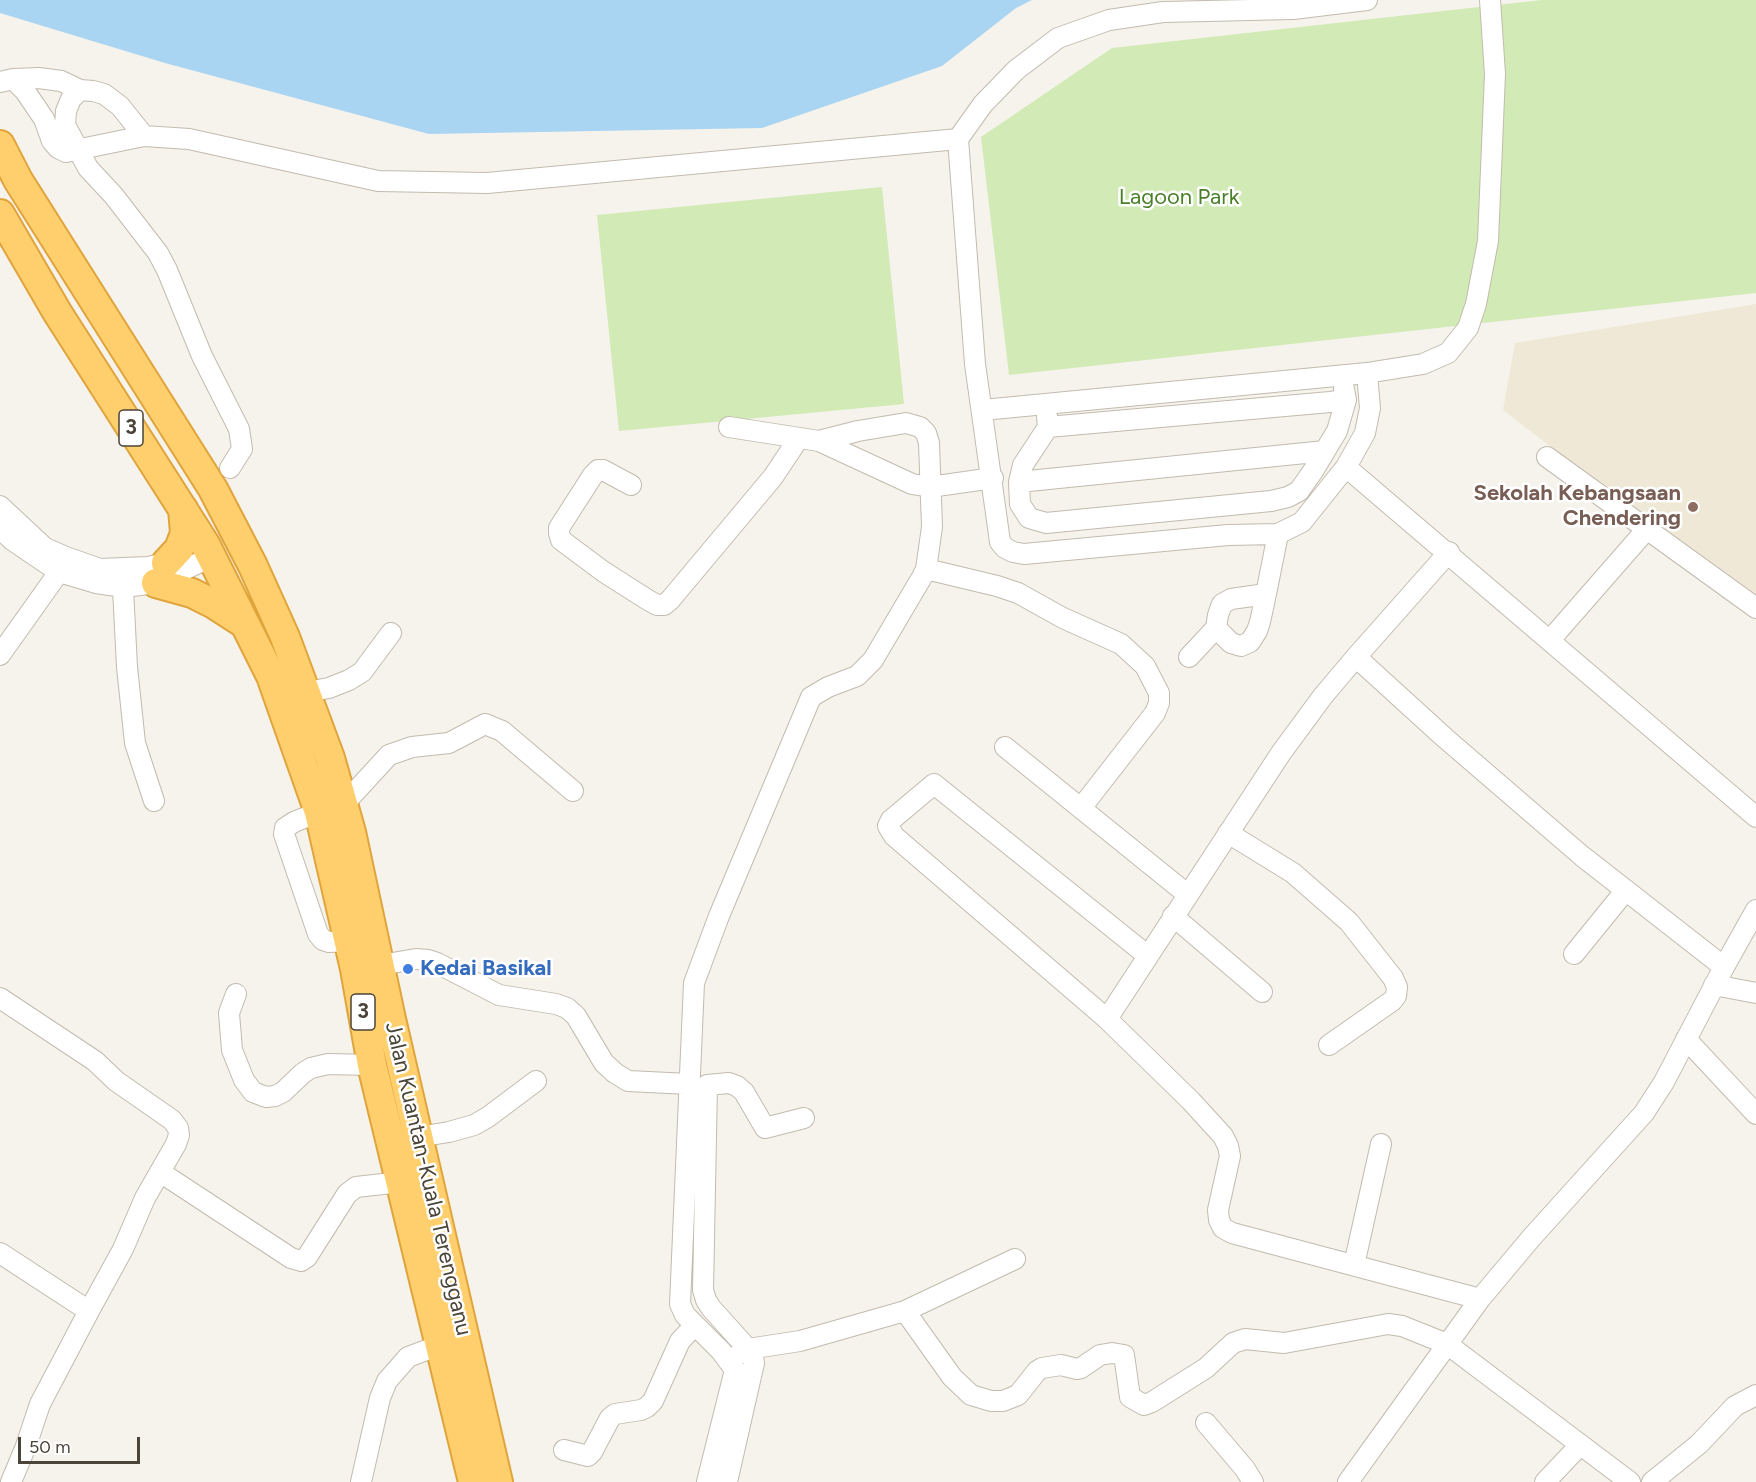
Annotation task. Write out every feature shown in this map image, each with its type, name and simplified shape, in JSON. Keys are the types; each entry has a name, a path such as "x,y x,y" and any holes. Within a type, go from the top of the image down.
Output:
{"highway":[{"name":"Jalan Kuantan-Kuala Terengganu","path":"0,145 18,180 218,499 253,566 285,637 306,692 330,758 331,808 348,941 372,1065 498,1482"},
{"name":"Jalan Kuantan-Kuala Terengganu","path":"0,214 57,312 211,549 331,808 351,832 418,1137 413,1195 440,1345 473,1482"},
{"path":"218,499 219,528 211,549 235,554 253,566"},
{"path":"183,509 185,533 179,549 161,573 245,624"}],"street":[{"path":"6,81 25,91 44,119 52,141 66,152 144,136 189,140 378,181 487,183 950,139 1016,70 1058,38 1109,20 1163,12 1293,9 1367,0"},
{"path":"983,410 1342,377 1423,364 1448,353 1468,328 1482,279 1488,241 1495,74 1490,0"},
{"path":"6,81 39,78 61,81 80,90 93,91 120,106 144,136"},
{"path":"80,90 71,99 65,125 88,168 120,204 158,253 167,270 202,356 239,429 242,449 230,468"},
{"path":"950,139 975,364 983,410 986,479 1000,542 1012,552 1024,554 1228,535 1278,534 1302,522 1346,466 1365,433 1370,408 1366,373"},
{"path":"1046,404 1048,427 1023,465 1019,482 1020,504 1029,518 1046,523 1271,501 1288,497 1299,490 1325,451 1341,421 1346,400 1342,377"},
{"path":"1048,427 1346,400"},
{"path":"631,485 603,470 598,471 565,517 558,533 561,540 604,572 657,605 664,605 773,477 809,440 906,423 920,427 926,433 929,443 932,527 926,569 915,592 873,660 856,676 828,687 811,697 693,984 680,1304 682,1310 733,1366 734,1374 707,1482"},
{"path":"729,427 809,440 912,484 930,487 986,479"},
{"path":"1019,482 1325,451"},
{"path":"1547,457 1756,608"},
{"path":"1346,466 1756,817"},
{"path":"0,506 62,565"},
{"path":"0,528 12,540 62,565 100,569 123,578 161,573 211,549"},
{"path":"1550,640 1647,529"},
{"path":"1216,628 1231,643 1241,646 1250,642 1257,631 1278,534"},
{"path":"1107,1019 1281,753 1323,696 1449,552"},
{"path":"0,655 62,565"},
{"path":"926,569 1018,593 1063,618 1121,644 1145,666 1159,693 1155,713 1081,808"},
{"path":"123,578 127,667 135,743 154,801"},
{"path":"1189,657 1216,628 1222,604 1231,599 1266,594"},
{"path":"306,692 329,688 362,672 391,633"},
{"path":"1356,657 1573,849 1724,967"},
{"path":"348,941 329,942 323,940 318,934 284,834 285,828 294,822 331,808 389,755 412,747 449,743 485,724 502,731 573,791"},
{"path":"1005,747 1187,894"},
{"path":"1148,956 934,784 891,820 888,826 890,832 1107,1019 1191,1101 1223,1136 1230,1156 1218,1210 1223,1228 1232,1233 1480,1299"},
{"path":"1228,833 1293,873 1349,922 1393,978 1397,987 1396,996 1392,1001 1329,1045"},
{"path":"1574,954 1626,890"},
{"path":"1348,1482 1480,1299 1532,1237 1630,1131 1664,1082 1756,910"},
{"path":"1173,916 1262,992"},
{"path":"380,965 417,959 428,960 499,994 567,1008 576,1016 604,1063 615,1073 628,1081 690,1084"},
{"path":"1714,986 1756,993"},
{"path":"236,994 229,1013 232,1050 244,1080 253,1092 266,1097 274,1096 283,1092 311,1068 328,1064 372,1065"},
{"path":"0,998 95,1061 116,1081 172,1120 178,1128 179,1135 146,1198 123,1249 40,1404 26,1446 10,1482 0,1479"},
{"path":"1686,1039 1756,1114"},
{"path":"418,1137 474,1125 489,1117 536,1081"},
{"path":"727,1482 754,1363 753,1356 748,1349 711,1308 703,1290 707,1085 729,1083 736,1086 744,1092 765,1128 804,1118"},
{"path":"1354,1265 1381,1144"},
{"path":"160,1172 291,1258 301,1262 307,1257 347,1194 356,1187 413,1195"},
{"path":"0,1253 89,1311"},
{"path":"728,1360 748,1349 800,1341 904,1311 1015,1259"},
{"path":"904,1311 952,1377 971,1395 991,1401 1003,1401 1018,1395 1042,1368 1061,1365 1077,1369 1100,1355 1116,1353 1125,1357 1130,1397 1144,1405 1206,1368 1233,1343 1245,1339 1284,1342 1388,1324 1402,1326 1447,1344 1630,1482"},
{"path":"564,1449 588,1456 610,1418 615,1414 647,1407 680,1341 695,1325"},
{"path":"361,1482 380,1398 387,1381 408,1357 440,1345"},
{"path":"1652,1482 1699,1444 1736,1406 1756,1395"},
{"path":"1206,1423 1245,1469 1253,1482"},
{"path":"1545,1482 1580,1445"}],"shaded area":[{"name":"Sekolah Kebangsaan Chendering","path":"1756,304 1756,605 1503,410 1515,343"}],"green space":[{"name":"Lagoon Park","path":"1542,0 1756,0 1756,293 1009,375 981,137 1112,48"},
{"path":"882,187 904,404 619,431 597,215"}],"water":[{"path":"0,0 1032,0 1016,8 942,66 762,128 429,134 165,63 0,13"}],"place":[{"name":"Sekolah Kebangsaan Chendering","path":"1693,507"},
{"name":"Kedai Basikal","path":"408,969"}]}
